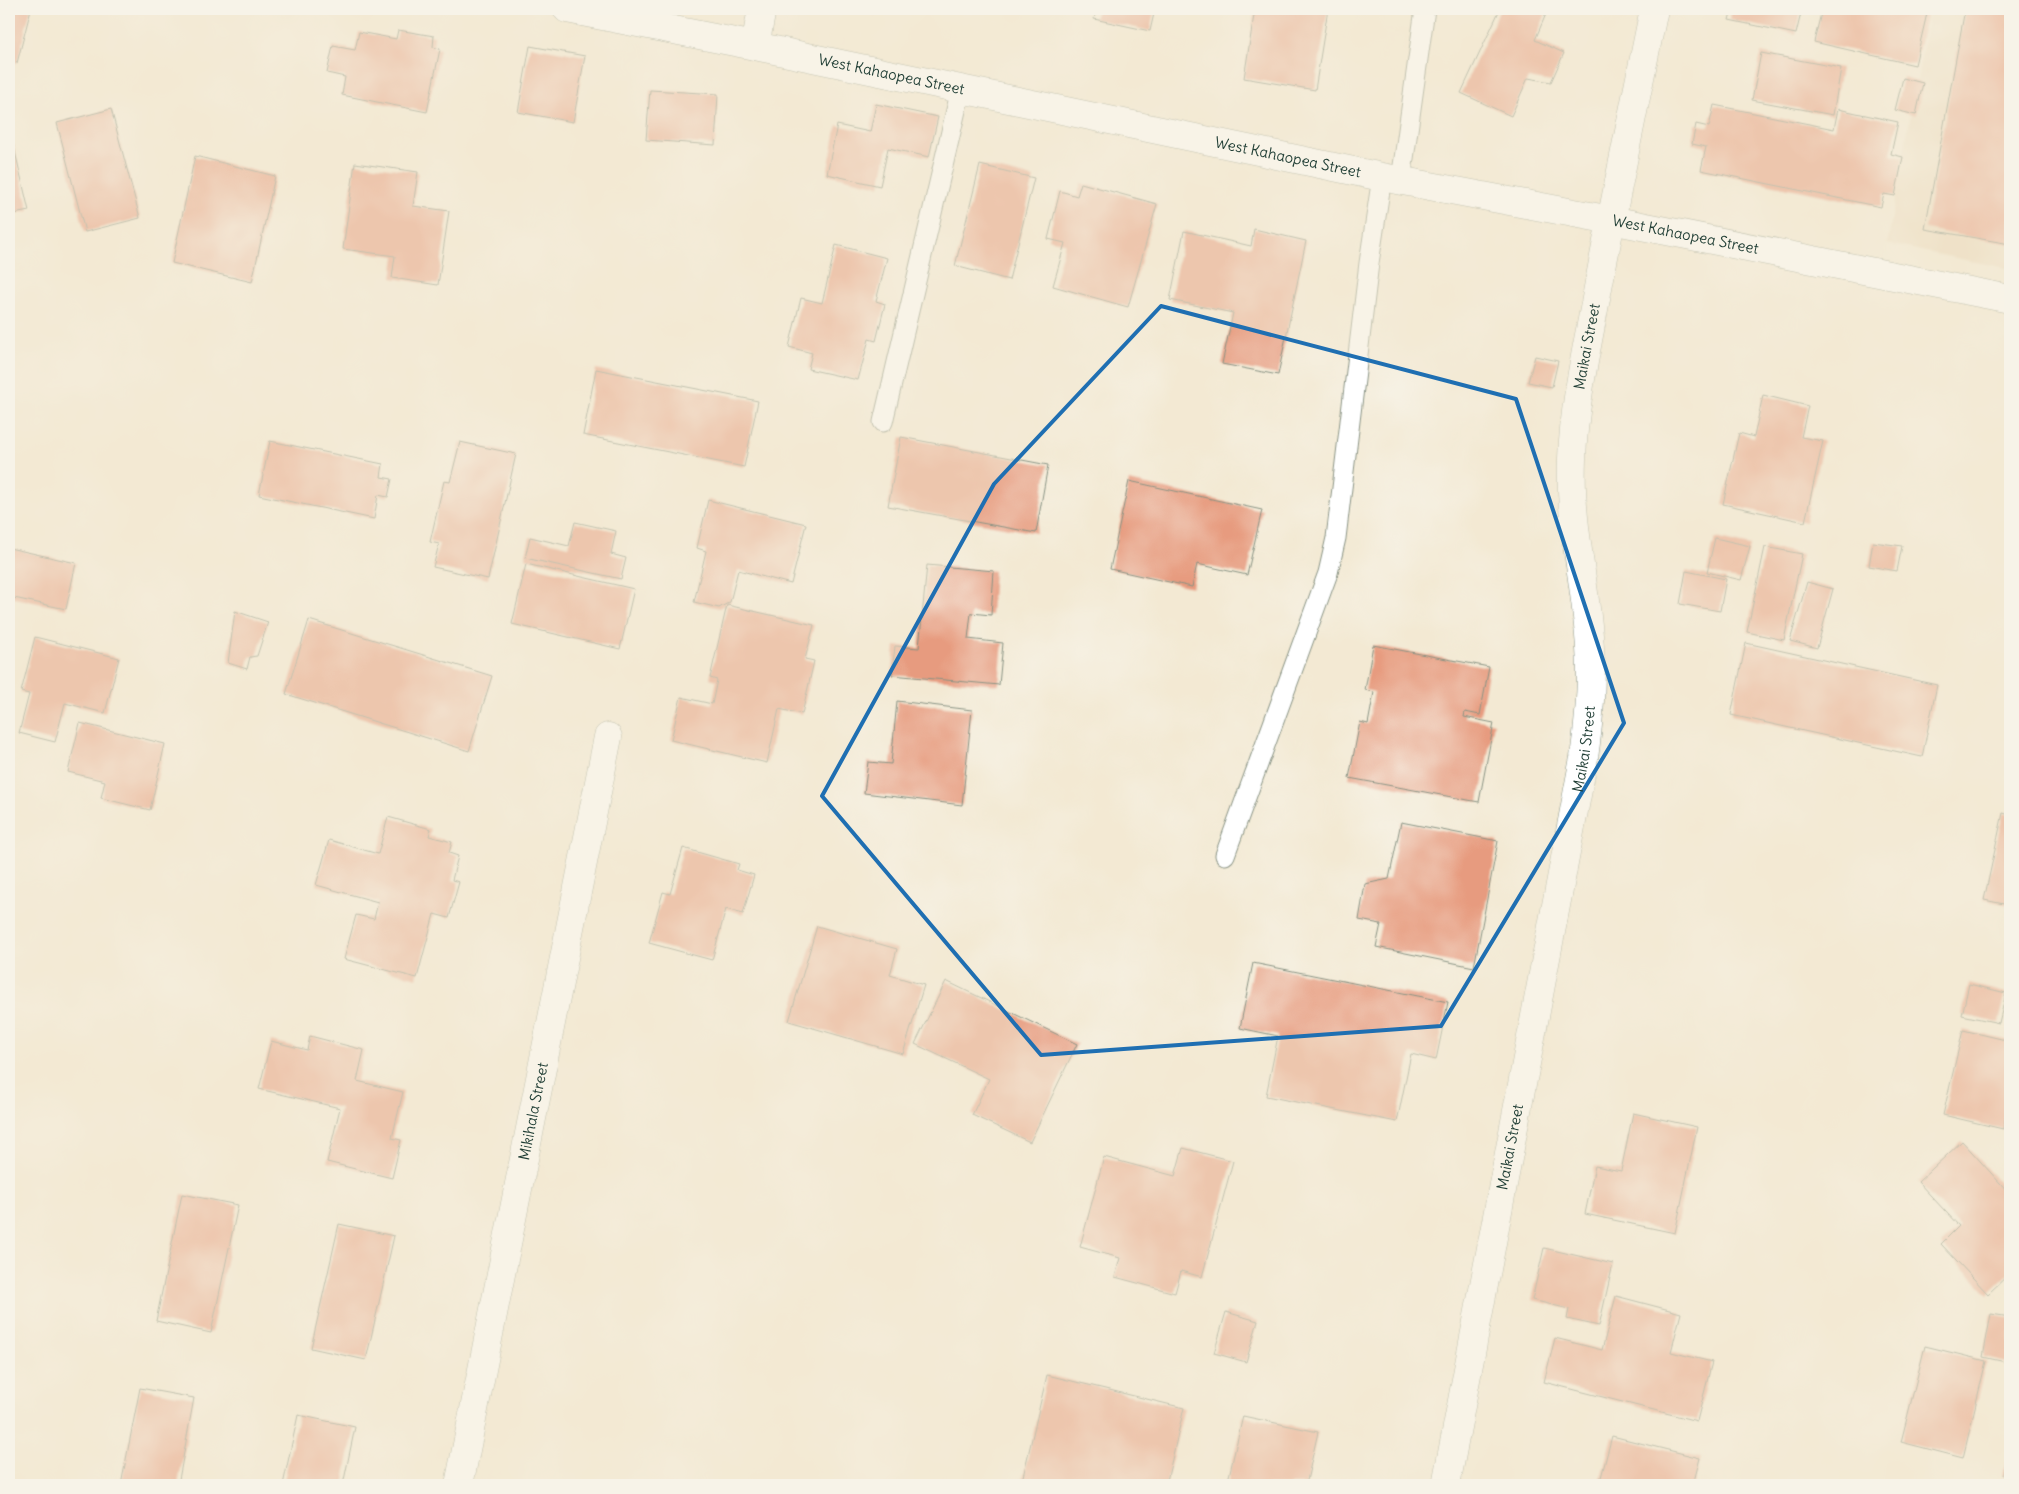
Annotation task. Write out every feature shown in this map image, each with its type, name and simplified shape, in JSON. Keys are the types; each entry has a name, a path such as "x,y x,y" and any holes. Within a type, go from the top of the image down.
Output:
{"street":[{"name":"West Kahaopea Street","path":"567,9 1392,178 2010,300"},
{"path":"755,46 762,9"},
{"name":"Maikai Street","path":"1446,1485 1584,758 1591,694 1590,648 1572,490 1572,459 1580,385 1654,9"},
{"name":"Mikihala Street","path":"459,1485 608,737"}],"lane":[{"path":"1225,855 1328,573 1336,538 1369,263 1392,178 1425,9"},
{"path":"883,422 961,89"}],"highlighted area":[{"path":"1161,306 1516,399 1624,723 1441,1026 1041,1055 822,796 994,484"}],"shaded area":[{"path":"1930,9 2010,9 2010,269 1887,244"}],"building":[{"path":"9,9 31,9 17,63 9,61"},
{"path":"1097,9 1155,9 1150,31 1094,19"},
{"path":"1255,9 1328,9 1315,90 1244,78"},
{"path":"1500,9 1534,9 1546,14 1535,40 1564,53 1551,82 1528,78 1511,116 1461,93"},
{"path":"1732,9 1802,9 1796,34 1729,20"},
{"path":"1822,9 1928,9 1915,65 1814,42"},
{"path":"1965,9 2010,9 2010,244 1925,229"},
{"path":"398,30 434,36 433,47 440,49 427,112 342,95 345,77 327,73 333,46 355,50 359,32 396,39"},
{"path":"530,46 585,56 573,122 518,112"},
{"path":"1761,53 1841,68 1833,115 1752,100"},
{"path":"1903,78 1923,83 1916,115 1895,110"},
{"path":"650,90 718,94 715,145 646,140"},
{"path":"876,104 938,117 929,157 888,148 880,186 827,174 837,125 870,132"},
{"path":"1714,105 1834,129 1838,109 1898,122 1891,154 1903,157 1895,196 1884,194 1881,207 1701,170 1706,147 1692,144 1696,124 1709,127"},
{"path":"111,109 140,218 85,232 57,123"},
{"path":"9,126 29,211 9,215"},
{"path":"195,156 275,176 252,282 172,263"},
{"path":"355,163 418,172 413,206 449,211 438,285 392,278 395,256 343,249"},
{"path":"980,165 1034,178 1009,280 955,266"},
{"path":"1081,183 1157,204 1128,307 1053,286 1065,243 1048,239 1060,191 1077,196"},
{"path":"1254,229 1306,241 1278,375 1222,364 1233,313 1170,300 1184,231 1251,246"},
{"path":"836,245 887,258 876,301 885,304 876,341 869,339 858,380 808,369 812,353 789,347 801,298 822,303"},
{"path":"1535,356 1558,361 1552,387 1528,382"},
{"path":"596,369 758,401 744,467 583,435"},
{"path":"1763,395 1808,406 1801,437 1823,441 1805,522 1723,504 1739,433 1754,437"},
{"path":"901,437 1048,465 1036,533 888,506"},
{"path":"270,441 383,464 381,477 392,479 388,497 378,495 374,519 259,495"},
{"path":"460,442 516,454 488,579 433,567 439,544 430,542 444,481 450,482"},
{"path":"1129,481 1262,510 1247,575 1197,564 1192,587 1110,569"},
{"path":"708,500 806,524 791,584 738,570 730,602 719,608 694,602 706,551 697,548"},
{"path":"575,522 616,531 611,554 626,558 621,579 525,558 530,537 569,546"},
{"path":"1715,538 1750,546 1741,580 1707,572"},
{"path":"1873,542 1902,546 1897,571 1869,566"},
{"path":"1765,547 1802,554 1784,640 1747,632"},
{"path":"9,548 76,563 66,609 9,597"},
{"path":"526,564 634,589 620,649 512,624"},
{"path":"927,565 994,571 991,615 971,613 968,639 1003,643 999,685 892,675 895,646 919,648"},
{"path":"1686,571 1726,579 1720,611 1680,604"},
{"path":"1807,582 1833,589 1817,648 1790,641"},
{"path":"727,605 814,625 805,659 814,661 802,714 779,709 767,763 671,740 681,697 712,704 717,680 710,678"},
{"path":"235,611 268,622 257,656 250,657 247,669 228,663"},
{"path":"309,620 492,676 469,751 286,694"},
{"path":"35,637 119,658 105,713 65,703 55,742 19,733 29,694 21,692"},
{"path":"1746,643 1937,685 1922,757 1731,715"},
{"path":"1373,645 1489,667 1480,715 1465,712 1464,717 1494,723 1479,802 1349,778 1360,722 1368,724 1374,692 1365,690"},
{"path":"897,701 972,710 962,805 864,793 868,762 891,764"},
{"path":"80,723 165,744 150,810 101,798 105,781 68,772"},
{"path":"2003,813 2010,815 2009,905 1984,900"},
{"path":"388,817 431,829 429,836 452,842 449,853 458,856 452,880 459,882 449,918 434,914 417,978 344,959 356,915 374,919 378,902 316,885 329,840 378,854"},
{"path":"1401,822 1498,841 1474,967 1376,947 1381,924 1359,920 1365,884 1389,879"},
{"path":"683,848 739,864 737,870 754,875 743,914 726,909 712,960 649,943 663,892 670,894"},
{"path":"817,926 897,949 890,975 924,985 903,1054 789,1021"},
{"path":"1253,963 1448,1002 1436,1060 1411,1054 1397,1122 1266,1096 1278,1036 1240,1028"},
{"path":"946,981 1077,1044 1030,1142 972,1115 989,1079 915,1044"},
{"path":"1969,984 2006,993 1999,1023 1962,1015"},
{"path":"1963,1030 2010,1041 2010,1097 2003,1129 1943,1115"},
{"path":"310,1036 364,1050 357,1081 403,1092 392,1138 401,1140 392,1178 327,1162 340,1108 259,1089 271,1041 307,1050"},
{"path":"1633,1113 1697,1127 1675,1233 1585,1214 1595,1166 1621,1171"},
{"path":"1962,1141 2010,1194 2010,1273 1988,1294 1941,1244 1959,1226 1918,1182"},
{"path":"1183,1148 1233,1161 1202,1277 1181,1271 1175,1293 1115,1277 1120,1258 1080,1247 1104,1157 1175,1176"},
{"path":"182,1194 238,1205 211,1333 156,1321"},
{"path":"339,1224 394,1236 366,1360 311,1348"},
{"path":"1544,1248 1613,1264 1599,1326 1567,1319 1569,1309 1532,1300"},
{"path":"1616,1296 1681,1313 1671,1352 1712,1362 1697,1421 1544,1382 1555,1338 1602,1350"},
{"path":"1226,1312 1258,1321 1246,1362 1214,1353"},
{"path":"1991,1314 2010,1317 2010,1363 1983,1357"},
{"path":"1925,1346 1986,1361 1963,1458 1901,1442"},
{"path":"1047,1375 1184,1408 1166,1485 1021,1485"},
{"path":"140,1388 194,1398 178,1485 121,1485"},
{"path":"298,1415 355,1427 343,1485 283,1485"},
{"path":"1243,1416 1318,1432 1306,1485 1227,1485"},
{"path":"1612,1436 1700,1458 1693,1485 1599,1485"},
{"path":"2008,1452 2010,1453 2010,1477 2003,1475"}]}
